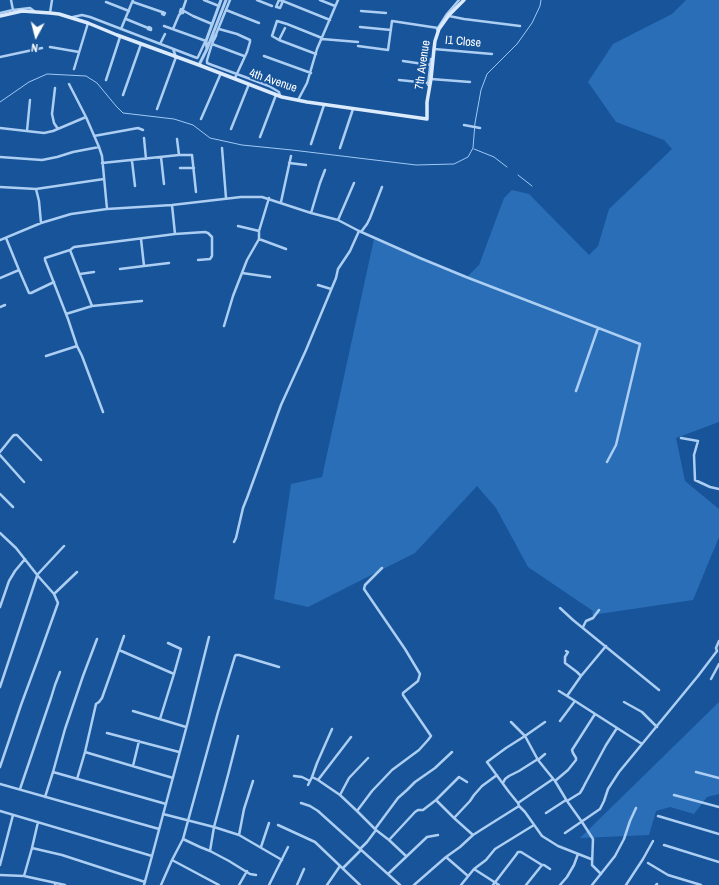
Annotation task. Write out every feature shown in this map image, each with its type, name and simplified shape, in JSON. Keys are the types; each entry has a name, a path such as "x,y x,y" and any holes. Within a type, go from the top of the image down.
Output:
{"main road":[{"name":"7th Avenue","path":"427,119 427,102 434,48 439,29 448,16 464,0"},
{"name":"4th Avenue","path":"0,16 22,11 50,12 72,17 278,96 298,101 427,119"}],"street":[{"path":"11,0 13,10"},
{"path":"50,12 52,0"},
{"path":"173,29 179,15 183,11 186,0"},
{"path":"204,0 219,6"},
{"path":"199,65 207,49 212,24 221,0"},
{"path":"72,17 81,15 86,16 198,58 208,42 226,0"},
{"path":"208,42 214,39 230,0"},
{"path":"257,0 272,6"},
{"path":"320,0 335,6"},
{"path":"298,101 307,83 316,54 338,0"},
{"path":"427,102 434,40 438,28 459,0"},
{"path":"121,29 133,1 162,12"},
{"path":"283,1 330,20"},
{"path":"106,2 129,11"},
{"path":"0,13 30,8 36,12"},
{"path":"226,10 259,23"},
{"path":"183,11 212,24"},
{"path":"360,11 386,13"},
{"path":"448,16 520,26"},
{"path":"126,19 148,28"},
{"path":"316,54 272,36 277,21 322,38 358,42"},
{"path":"358,46 388,50 392,21 438,28"},
{"path":"74,69 88,23"},
{"path":"164,26 244,56"},
{"path":"360,27 391,30"},
{"path":"219,28 250,40 247,52 237,74 233,78"},
{"path":"279,40 284,28"},
{"path":"160,44 165,34"},
{"path":"106,80 120,36"},
{"path":"208,42 207,63 269,86 279,92 260,137"},
{"path":"123,95 141,44"},
{"path":"50,47 79,52"},
{"path":"0,57 42,48"},
{"name":"I1 Close","path":"434,48 492,54"},
{"path":"157,109 176,57 172,49"},
{"path":"264,56 310,73"},
{"path":"403,61 430,65"},
{"path":"216,72 221,68"},
{"path":"233,72 233,78"},
{"path":"201,119 221,74"},
{"path":"431,79 470,82"},
{"path":"399,80 428,83"},
{"path":"69,84 99,147 107,210"},
{"path":"231,129 249,84"},
{"path":"55,88 52,114 54,123 58,129"},
{"path":"27,131 30,100"},
{"path":"311,144 324,105"},
{"path":"340,148 353,109"},
{"path":"0,128 44,133 53,131 86,117"},
{"path":"464,125 480,128"},
{"path":"94,136 138,128 143,130"},
{"path":"144,138 146,159"},
{"path":"177,139 179,155"},
{"path":"0,157 42,160 99,147"},
{"path":"222,148 226,198"},
{"path":"102,163 192,155 196,192"},
{"path":"281,202 290,156"},
{"path":"161,157 164,184"},
{"path":"132,160 135,186"},
{"path":"289,163 306,165"},
{"path":"180,168 194,168"},
{"path":"311,213 325,170"},
{"path":"0,187 36,189 104,179"},
{"path":"338,220 354,184"},
{"path":"234,542 243,508 280,410 339,267 350,251 360,231 367,224 382,187"},
{"path":"36,189 39,201 41,224"},
{"path":"0,240 71,214 256,196 269,198 311,213 338,220 420,258 466,277 640,344 616,445 607,462"},
{"path":"224,326 233,296 247,260 259,239 259,231 269,198"},
{"path":"172,205 175,234"},
{"path":"238,226 259,231"},
{"path":"103,412 45,258 70,250 74,247 175,234 205,232 212,237 212,256 210,259 198,260"},
{"path":"6,238 30,293 54,282"},
{"path":"140,239 144,266"},
{"path":"259,239 286,249"},
{"path":"70,250 92,306"},
{"path":"120,269 169,263"},
{"path":"0,278 19,270"},
{"path":"80,274 94,272"},
{"path":"242,273 270,277"},
{"path":"318,286 331,289"},
{"path":"66,314 92,306 142,301"},
{"path":"0,307 5,305"},
{"path":"576,391 598,328"},
{"path":"46,356 77,346"},
{"path":"0,452 12,437 17,435 41,460"},
{"path":"681,438 698,441 694,455 695,480 710,487 719,489"},
{"path":"0,455 24,482"},
{"path":"0,494 13,507"},
{"path":"0,533 16,548 54,594 58,603 0,767"},
{"path":"0,687 37,575 64,546"},
{"path":"0,607 9,581 15,571 25,560"},
{"path":"358,811 372,790 392,770 419,750 430,736 403,695 403,693 418,681 420,674 364,589 365,585 382,568"},
{"path":"54,594 77,572"},
{"path":"560,608 659,690"},
{"path":"583,627 586,621 593,618 599,610"},
{"path":"77,779 96,704 102,698 124,636"},
{"path":"32,848 62,855 144,884 209,637"},
{"path":"45,797 65,729 97,639"},
{"path":"564,833 600,809 608,790 619,772 718,651 716,648 719,641"},
{"path":"160,719 181,649 168,643"},
{"path":"567,696 581,676 606,646"},
{"path":"119,650 174,674"},
{"path":"566,651 568,652 565,657 565,663 581,676"},
{"path":"161,885 183,839 189,821 221,701 235,656 239,655 278,667"},
{"path":"711,679 719,664"},
{"path":"20,789 60,672"},
{"path":"559,692 642,744"},
{"path":"560,721 575,701"},
{"path":"624,702 642,712 657,726"},
{"path":"133,712 186,727"},
{"path":"414,885 446,856 460,847 473,835 519,805 568,770 576,760 572,750 596,714"},
{"path":"512,722 525,736 538,759 554,780 593,840 591,860 593,867 601,874"},
{"path":"545,722 487,762 542,836 558,846 591,860"},
{"path":"308,785 332,728"},
{"path":"546,813 580,793 617,728"},
{"path":"107,733 179,752"},
{"path":"210,851 214,827 238,736"},
{"path":"318,780 351,737"},
{"path":"133,766 139,741"},
{"path":"85,752 172,778"},
{"path":"327,885 342,867 367,842 398,798 452,752"},
{"path":"503,783 509,776 545,754"},
{"path":"340,795 349,778 368,758"},
{"path":"53,772 166,804"},
{"path":"696,772 719,778"},
{"path":"454,818 482,786 497,775"},
{"path":"294,776 302,777 310,781"},
{"path":"389,840 415,812 418,810 423,810 436,800 458,777 467,782"},
{"path":"312,778 318,780 340,795 406,856"},
{"path":"239,836 244,809 253,781"},
{"path":"0,784 159,829"},
{"path":"674,795 719,807"},
{"path":"436,800 473,835"},
{"path":"301,803 318,811 400,885"},
{"path":"592,885 616,856 636,808"},
{"path":"0,811 152,856"},
{"path":"163,814 214,827 239,836 282,860"},
{"path":"0,865 13,815"},
{"path":"658,816 719,834"},
{"path":"24,876 38,822"},
{"path":"261,847 269,823"},
{"path":"278,825 315,842 360,885"},
{"path":"461,885 474,869 486,860 495,849 534,825"},
{"path":"388,874 426,837 438,835"},
{"path":"183,839 210,851 250,874 256,875"},
{"path":"627,885 653,840"},
{"path":"664,845 719,862"},
{"path":"269,885 288,847"},
{"path":"494,884 518,852 521,852 550,869"},
{"path":"560,885 574,865 578,854"},
{"path":"446,856 468,876"},
{"path":"172,860 219,885"},
{"path":"648,863 668,876 701,885"},
{"path":"526,885 542,865"},
{"path":"297,885 304,869"},
{"path":"474,869 494,884 499,885"},
{"path":"239,885 247,871"},
{"path":"0,875 24,876 65,885"}],"shaded area":[{"path":"686,0 719,0 719,422 676,438 685,481 719,509 719,537 693,600 592,615 593,611 528,567 496,508 477,486 415,553 308,607 274,599 291,484 322,477 374,239 468,276 479,265 504,198 512,190 529,194 589,255 598,246 609,209 672,149 664,140 616,122 588,82 613,44 672,14"},
{"path":"719,702 719,794 707,797 694,814 670,807 656,811 649,835 580,838"}],"waterway":[{"path":"0,102 29,82 47,74 86,76 97,83 123,113 174,119 193,125 210,138 242,145 416,165 454,164 468,157 473,148 475,123 481,90 487,74 517,44 532,23 540,6 541,0"},
{"path":"474,149 494,157 507,167"},
{"path":"518,175 532,186"}]}
